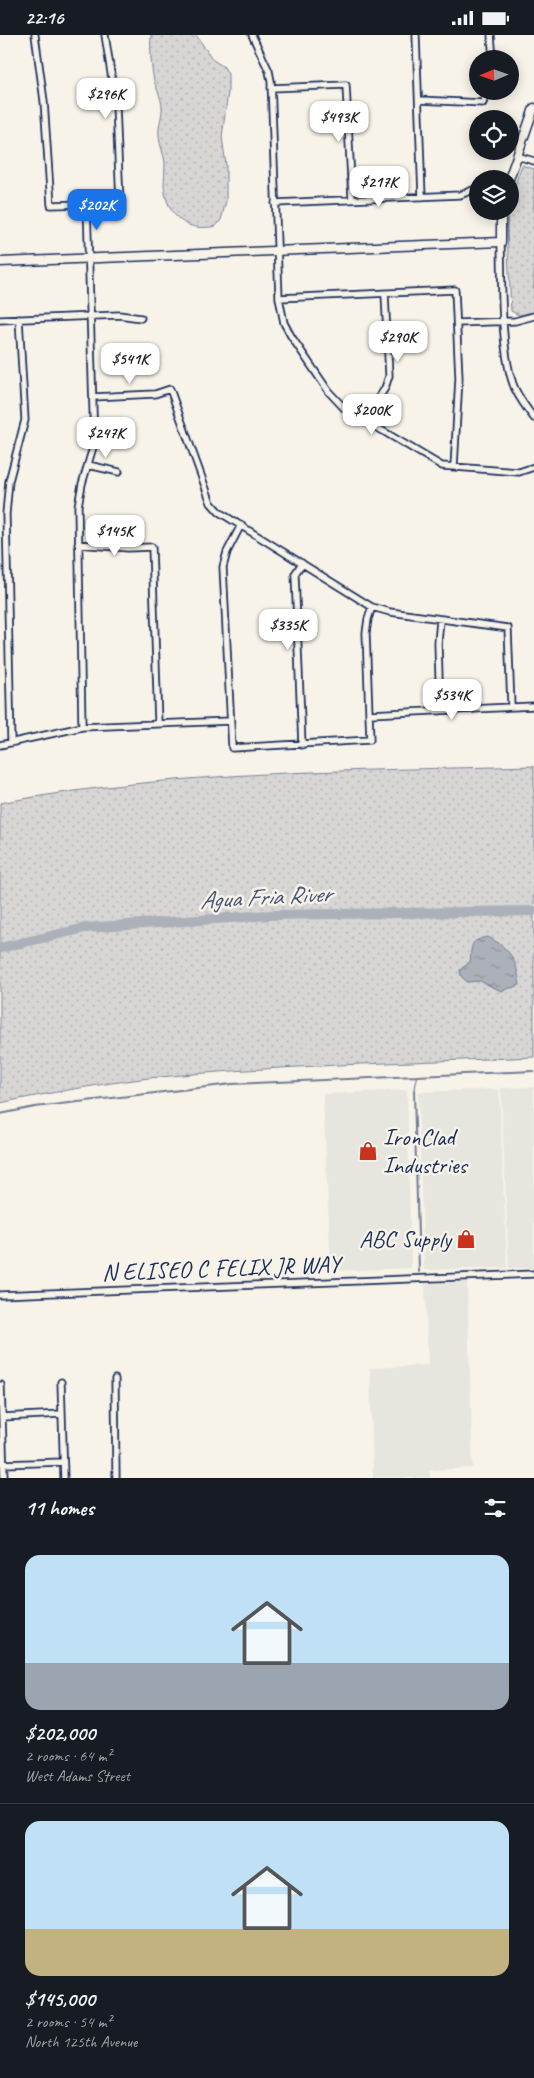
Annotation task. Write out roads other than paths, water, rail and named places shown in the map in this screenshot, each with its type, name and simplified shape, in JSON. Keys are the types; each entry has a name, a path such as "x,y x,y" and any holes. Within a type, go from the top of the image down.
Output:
{"street":[{"path":"35,35 44,101 51,205 120,203 116,105 105,35"},
{"path":"252,35 269,71 271,88 279,298 284,323 329,392 344,407 442,466 519,472 534,467"},
{"path":"416,35 422,197"},
{"path":"491,35 492,50"},
{"path":"271,88 346,85 352,199"},
{"path":"418,100 484,103 485,100"},
{"path":"519,149 534,108"},
{"path":"519,156 534,161"},
{"path":"275,203 460,195 469,192"},
{"path":"82,727 78,506 82,484 94,444 87,204"},
{"path":"501,220 504,321 508,365 515,387 534,418"},
{"path":"0,262 501,242"},
{"path":"279,298 455,290 459,377 454,467"},
{"path":"365,420 389,376 385,293"},
{"path":"0,320 119,315 141,318"},
{"path":"458,323 515,321 534,316"},
{"path":"11,743 3,514 9,481 25,420 19,319"},
{"path":"93,397 155,395 170,389 211,503 219,512 372,607 390,612 440,620 508,628 511,706"},
{"path":"88,465 119,472"},
{"path":"241,525 227,552 223,567 232,748 370,741 366,633 372,607"},
{"path":"78,544 128,548 152,547 158,723"},
{"path":"302,563 295,575 302,745"},
{"path":"440,620 438,643 440,711"},
{"path":"370,714 534,706"},
{"path":"0,745 82,727 230,721"},
{"name":"N ELISEO C FELIX JR WAY","path":"0,1295 534,1274"},
{"path":"115,1379 116,1478"},
{"path":"61,1383 64,1478"},
{"path":"1,1385 4,1478"},
{"path":"2,1417 62,1414"},
{"path":"3,1464 63,1462"}],"water":[{"path":"488,937 503,946 512,957 517,969 520,985 501,991 480,981 467,982 461,976 460,970 470,962 474,942"}],"waterway":[{"name":"Agua Fria River","path":"0,948 85,928 271,915 534,911"},
{"path":"0,1114 35,1107 232,1084 534,1071"},
{"path":"417,1076 414,1091 419,1272"}],"place":[{"name":"IronClad Industries","path":"368,1151"},
{"name":"ABC Supply","path":"466,1239"}]}
